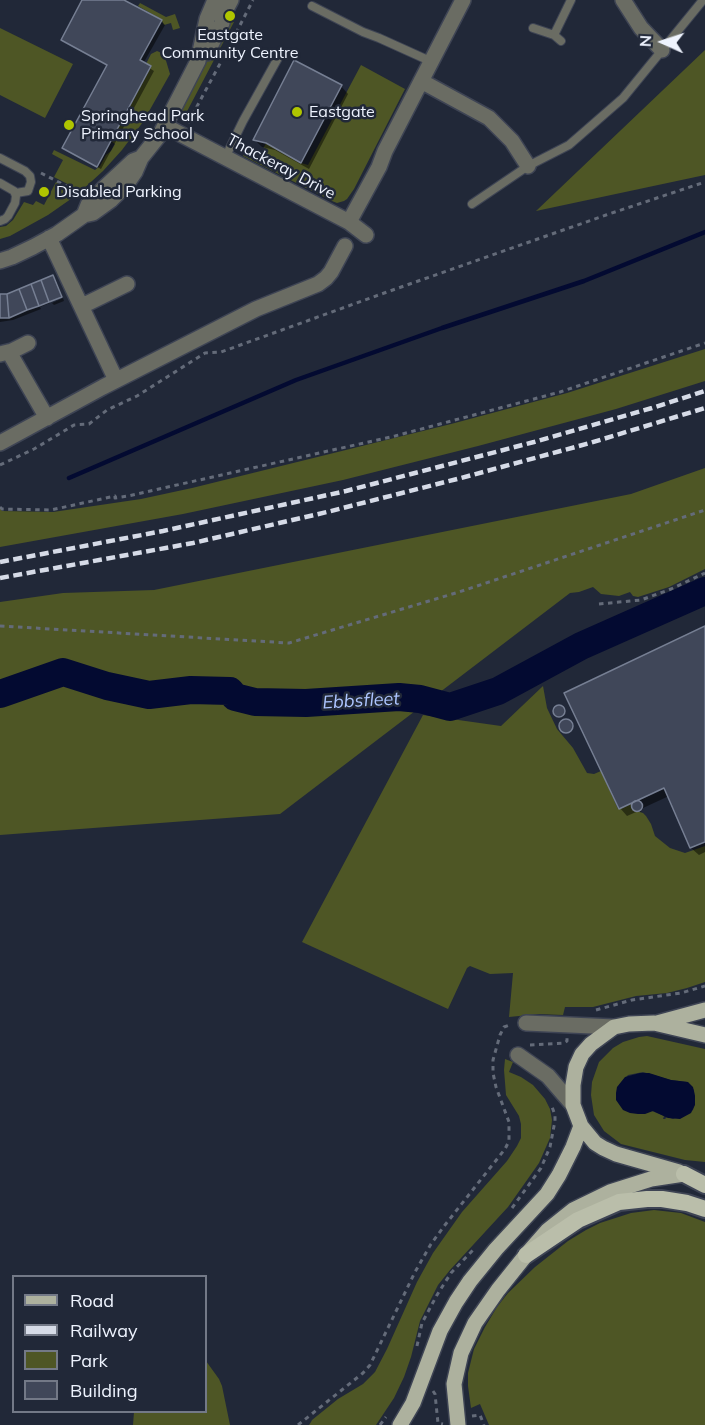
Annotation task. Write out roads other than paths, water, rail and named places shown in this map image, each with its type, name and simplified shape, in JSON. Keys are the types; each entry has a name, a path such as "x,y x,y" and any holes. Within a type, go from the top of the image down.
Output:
{"highway":[{"path":"684,1174 705,1185"},
{"path":"526,1255 578,1220 619,1202 647,1198 662,1199 705,1209"}],"main road":[{"path":"705,1010 654,1023 614,1027 591,1044 582,1054 576,1067 573,1085 573,1105 581,1126 595,1143 616,1154 684,1174 705,1176"},
{"path":"654,1023 705,1035"},
{"path":"400,1425 413,1403 440,1331 456,1302 496,1249 547,1194 573,1147 581,1126"},
{"path":"458,1425 454,1384 461,1353 475,1323 498,1290 548,1230 573,1210 610,1192 651,1179 684,1174"}],"street":[{"path":"0,261 49,238 84,215 93,213 115,197 135,172 141,158 165,126 198,61 207,19 215,0"},
{"path":"198,61 207,52 231,0"},
{"path":"349,222 463,0"},
{"path":"623,0 641,28 662,50"},
{"path":"421,81 489,118 512,141 528,166"},
{"name":"Thackeray Drive","path":"165,126 349,222 366,235"},
{"path":"49,238 116,380"},
{"path":"0,443 116,380 256,309 318,284 331,272 345,246"},
{"path":"82,306 128,284"},
{"path":"28,343 4,353 47,418"},
{"path":"526,1023 614,1027"},
{"path":"523,1052 573,1105"}],"lane":[{"path":"554,35 571,0"},
{"path":"472,204 528,166 569,145 623,98 703,0"},
{"path":"312,6 357,29 430,61"},
{"path":"533,28 554,35 561,41"},
{"path":"225,158 278,58"},
{"path":"0,158 25,171 30,176 31,182 28,191 16,193 0,183"},
{"path":"0,221 9,216 16,201 16,193"}],"water":[{"path":"640,1073 688,1082 693,1087 695,1096 695,1105 691,1113 680,1119 668,1118 653,1111 638,1114 623,1110 616,1100 617,1087 625,1077"}],"waterway":[{"path":"69,478 296,380 584,281 705,232"},
{"name":"Ebbsfleet","path":"0,694 63,672 107,686 149,695 191,690 230,691 235,697 255,702 306,703 399,697 420,699 450,707 498,691 581,646 705,591"}],"railway":[{"path":"0,562 163,531 346,491 534,442 705,391"},
{"path":"0,578 193,543 327,512 590,443 705,408"}],"place":[{"name":"Eastgate Community Centre","path":"230,16"},
{"name":"Eastgate","path":"297,112"},
{"name":"Springhead Park Primary School","path":"69,125"},
{"name":"Disabled Parking","path":"44,192"}]}
